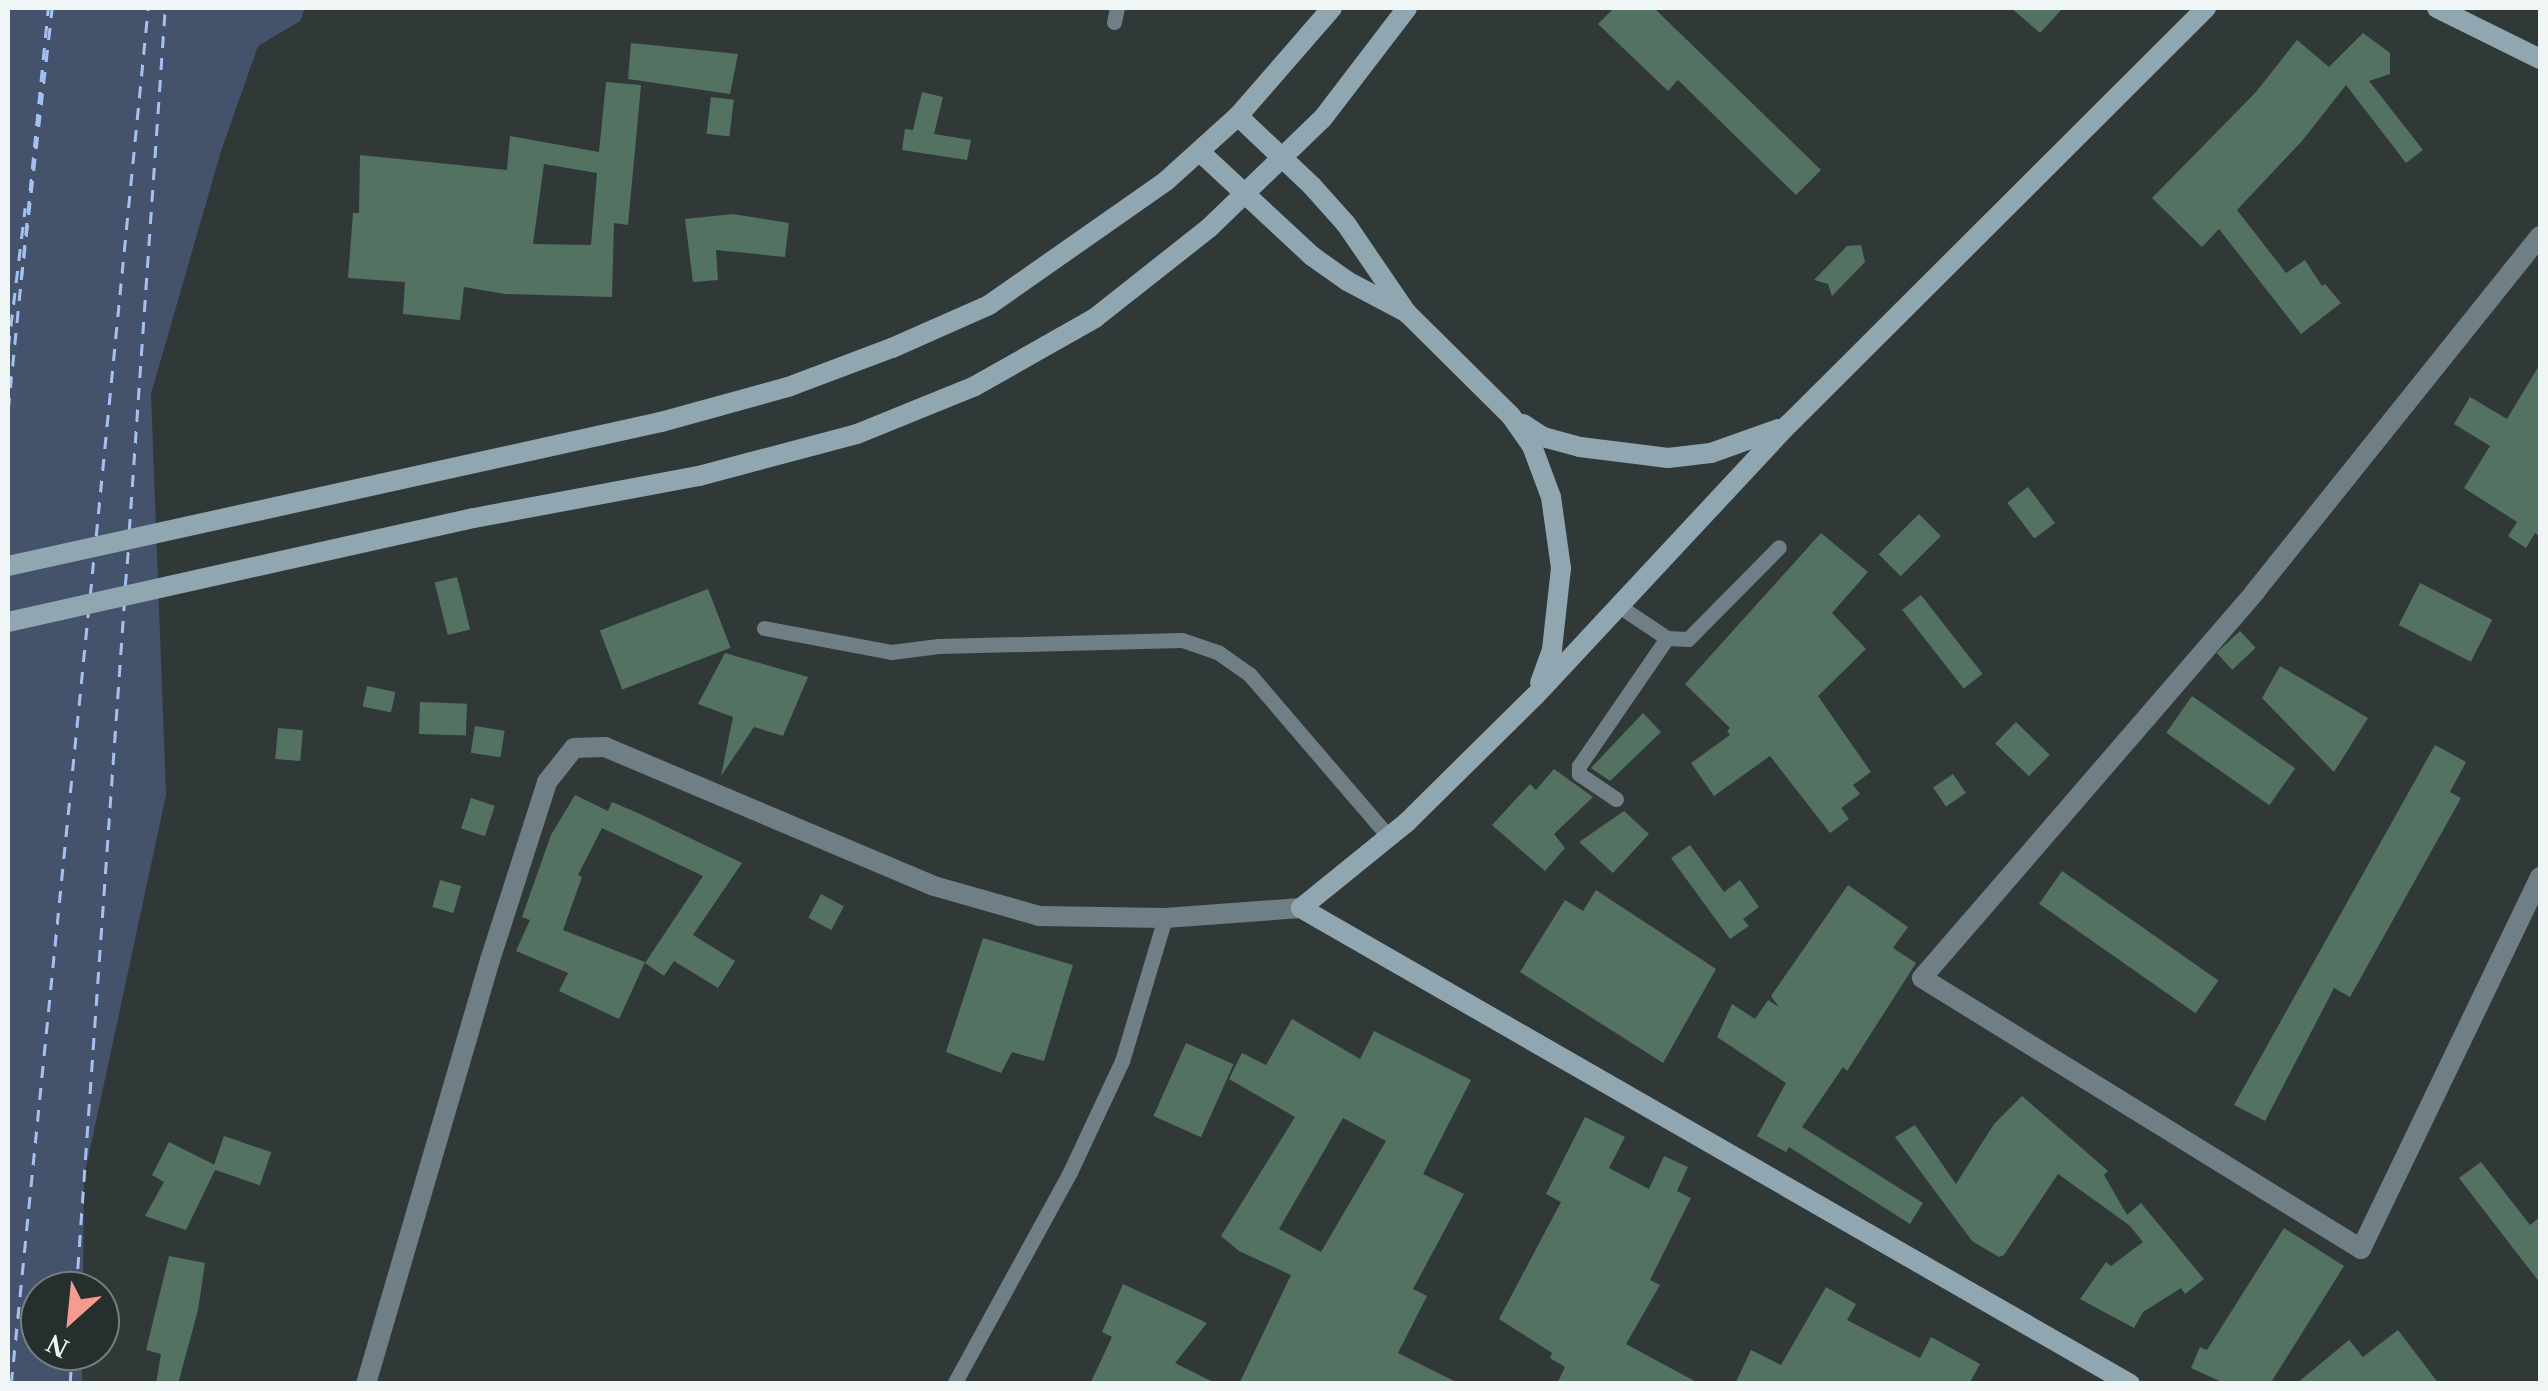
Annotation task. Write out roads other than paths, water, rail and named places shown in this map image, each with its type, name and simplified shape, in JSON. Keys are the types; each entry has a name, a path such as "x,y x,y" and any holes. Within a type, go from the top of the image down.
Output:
{"main road":[{"path":"8,566 459,463 661,422 788,386 892,348 988,305 1073,250 1200,152 1238,116 1332,8"},
{"path":"8,622 474,518 698,476 857,434 938,402 1017,364 1096,318 1171,261 1284,159 1323,118 1407,8"},
{"path":"2130,1384 1301,908 1389,837 1535,696 1789,424 2205,8"},
{"path":"2437,8 2540,60"},
{"path":"1238,116 1346,224 1406,312 1511,416 1532,446 1552,497 1561,568 1552,650 1535,696"},
{"path":"1200,152 1244,195 1347,281 1406,312"},
{"path":"1511,416 1543,436 1580,447 1668,458 1737,446 1789,424"}],"street":[{"path":"2540,236 2256,592 1922,978 2361,1249 2540,876"},
{"path":"366,1384 490,960 548,782 574,748 605,747 934,886 1038,916 1165,918 1301,908"}],"lane":[{"path":"1619,606 1666,638 1688,638 1779,547"},
{"path":"764,628 891,652 940,646 1182,640 1219,653 1250,675 1389,837"},
{"path":"1616,799 1579,774 1578,766 1666,638"},
{"path":"954,1384 1070,1172 1122,1061 1165,918"}],"water":[{"path":"8,8 305,8 300,21 258,46 221,151 151,394 166,795 84,1177 83,1271 20,1271 20,1371 82,1371 82,1383 8,1384"}]}
